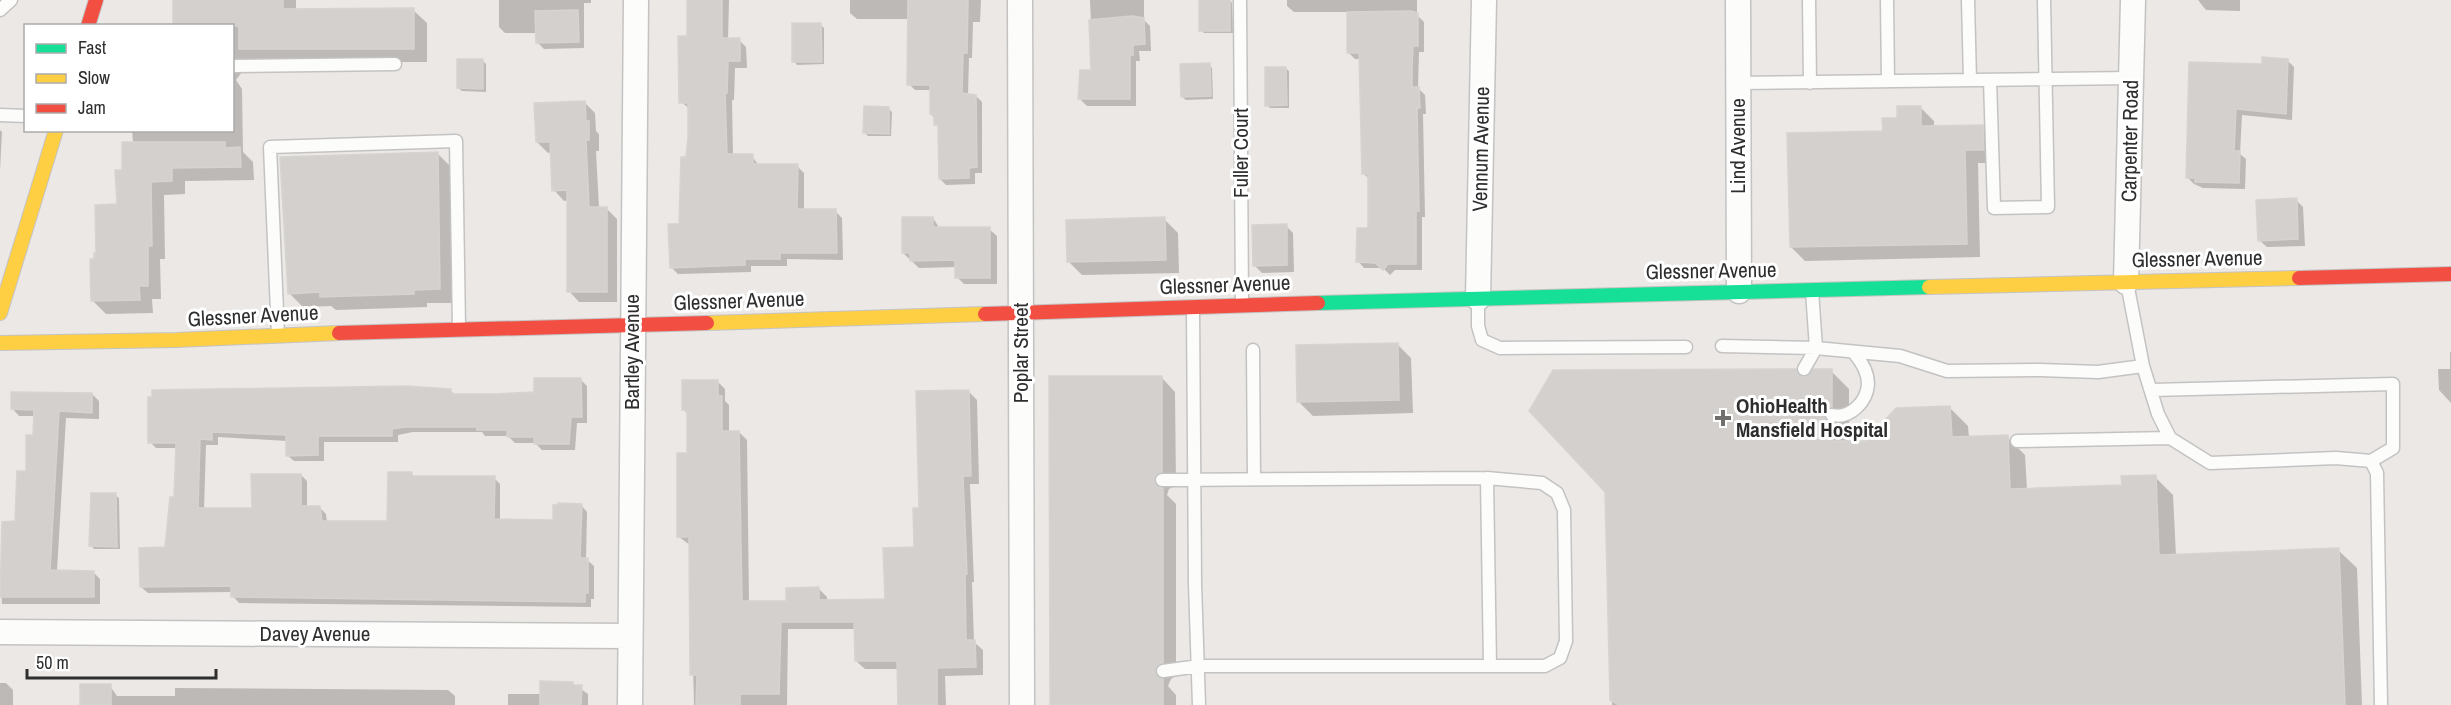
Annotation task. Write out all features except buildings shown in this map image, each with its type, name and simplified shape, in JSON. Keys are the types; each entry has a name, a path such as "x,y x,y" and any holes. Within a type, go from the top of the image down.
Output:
{"street":[{"path":"89,24 96,0"},
{"name":"Bartley Avenue","path":"630,705 636,0"},
{"name":"Poplar Street","path":"1020,0 1022,705"},
{"name":"Vennum Avenue","path":"1478,298 1484,0"},
{"name":"Lind Avenue","path":"1738,0 1739,291"},
{"name":"Carpenter Road","path":"2126,282 2133,0"},
{"path":"0,313 55,132"},
{"name":"Glessner Avenue","path":"0,343 1478,298 2451,274"},
{"name":"Davey Avenue","path":"0,632 630,636"}],"lane":[{"path":"0,10 11,0"},
{"name":"Fuller Court","path":"1240,0 1242,306"},
{"path":"1809,0 1810,82"},
{"path":"1887,0 1888,81"},
{"path":"1968,0 1970,80"},
{"path":"1990,80 1994,208 2048,207 2044,0"},
{"path":"234,66 395,64"},
{"path":"1738,83 2131,78"},
{"path":"0,115 24,116"},
{"path":"278,336 270,147 456,141 459,328"},
{"path":"2126,282 2143,366 2158,414 2170,438 2210,463 2336,458 2371,461 2394,448 2392,384 2152,390"},
{"path":"1804,369 1816,348 1812,290"},
{"path":"1478,298 1478,326 1482,340 1500,348 1686,347"},
{"path":"1193,307 1195,584 1199,705"},
{"path":"1722,346 1816,348 1900,356 1947,371 2098,372 2143,366"},
{"path":"1252,350 1254,479"},
{"path":"1832,415 1847,414 1857,409 1865,395 1868,383 1863,363 1854,352"},
{"path":"2017,441 2170,438"},
{"path":"2371,461 2377,473 2381,705"},
{"path":"1162,480 1487,478 1542,483 1557,493 1564,510 1566,629 1566,641 1560,658 1545,666 1199,666 1163,671"},
{"path":"1487,478 1490,666"}],"traffic: fast":[{"path":"1318,303 1929,287"}],"traffic: slow":[{"path":"0,313 55,132"},
{"path":"1929,287 2299,278"},
{"path":"707,323 985,314"},
{"path":"0,343 176,340 339,333"}],"traffic: jam":[{"path":"89,24 96,0"},
{"path":"2299,278 2451,274"},
{"path":"985,314 1318,303"},
{"path":"339,333 707,323"}],"place":[{"name":"OhioHealth Mansfield Hospital","path":"1723,418"}]}
